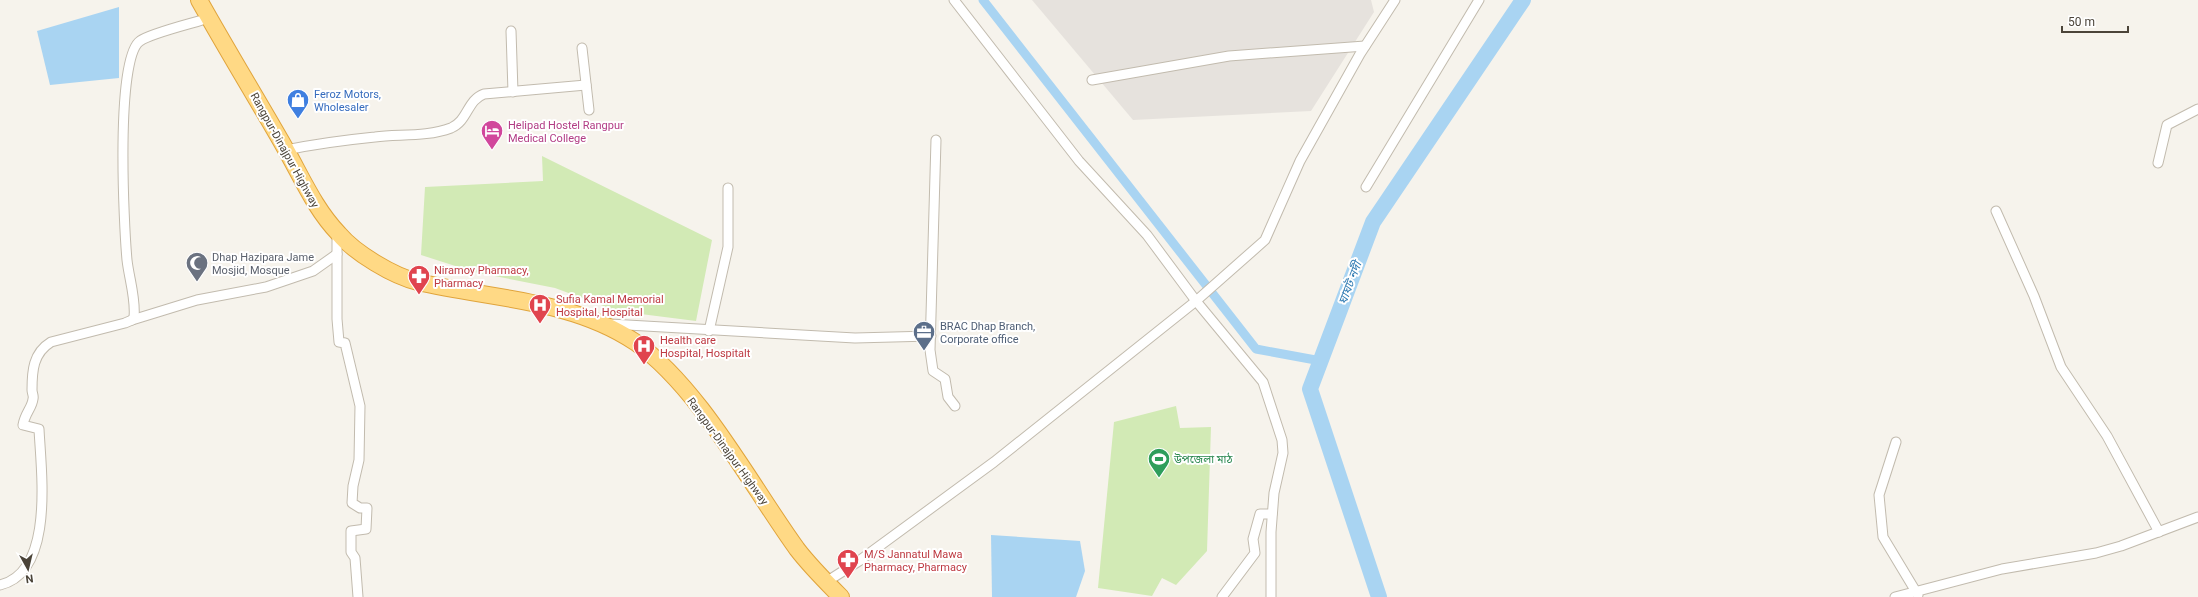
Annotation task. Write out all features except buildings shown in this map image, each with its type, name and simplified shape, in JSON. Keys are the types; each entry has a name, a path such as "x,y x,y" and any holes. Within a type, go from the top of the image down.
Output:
{"highway":[{"name":"Rangpur-Dinajpur Highway","path":"199,0 286,150 317,208 337,233 377,263 416,281 503,296 549,307 601,324 634,342 666,368 708,418 798,551 840,597"}],"street":[{"path":"954,0 1079,161 1147,235 1263,382 1282,440 1283,453 1274,493 1272,514 1271,597"},
{"path":"826,582 859,562 994,462 1198,299 1265,240 1300,161 1365,46 1395,0"},
{"path":"1366,187 1480,0"},
{"path":"132,320 134,313 123,215 122,149 126,94 132,52 140,41 209,18"},
{"path":"511,31 513,92"},
{"path":"1092,80 1229,56 1365,46"},
{"path":"582,48 589,110"},
{"path":"286,150 375,137 431,133 450,128 461,122 475,98 479,96 586,85"},
{"path":"2158,163 2167,125 2198,109"},
{"path":"936,140 932,336 933,371 945,379 948,397 955,406"},
{"path":"709,331 728,247 728,188"},
{"path":"1996,211 2034,296 2061,367 2107,436 2158,532"},
{"path":"337,233 337,319 339,342 345,343 360,406 360,460 353,486 352,503 360,508 367,508 366,529 351,531 351,552 355,558 358,597"},
{"path":"0,585 17,578 23,570 34,554 40,527 41,478 39,429 23,425 25,415 33,400 34,364 43,347 51,342 132,320 197,300 266,287 313,271 337,254"},
{"path":"601,324 855,338 932,336"},
{"path":"1896,442 1879,495 1883,537 1918,594"},
{"path":"1222,597 1255,553 1253,539 1260,514 1272,514"},
{"path":"1895,597 1918,594 2002,569 2096,553 2121,546 2198,517"}],"shaded area":[{"path":"1032,0 1371,0 1374,12 1311,111 1133,120"}],"green space":[{"path":"542,156 712,240 696,321 617,311 555,288 474,272 421,255 425,187 543,181"},
{"name":"উপজেলা মাঠ","path":"1176,406 1180,428 1211,427 1207,551 1176,585 1162,578 1152,596 1098,588 1114,422"}],"water":[{"path":"119,7 119,78 50,85 37,31"},
{"path":"991,535 1080,541 1085,571 1076,597 992,597"}],"waterway":[{"path":"983,0 1256,349 1321,361"},
{"name":"ঘাঘট নদী","path":"1379,597 1310,389 1373,222 1523,0"}],"place":[{"name":"Feroz Motors, Wholesaler","path":"298,120"},
{"name":"Helipad Hostel Rangpur Medical College","path":"492,150"},
{"name":"Dhap Hazipara Jame Mosjid, Mosque","path":"197,282"},
{"name":"Niramoy Pharmacy, Pharmacy","path":"419,296"},
{"name":"Sufia Kamal Memorial Hospital, Hospital","path":"540,324"},
{"name":"BRAC Dhap Branch, Corporate office","path":"924,352"},
{"name":"Health care Hospital, Hospitalt","path":"644,366"},
{"name":"উপজেলা মাঠ","path":"1159,478"},
{"name":"M/S Jannatul Mawa Pharmacy, Pharmacy","path":"848,580"}]}
